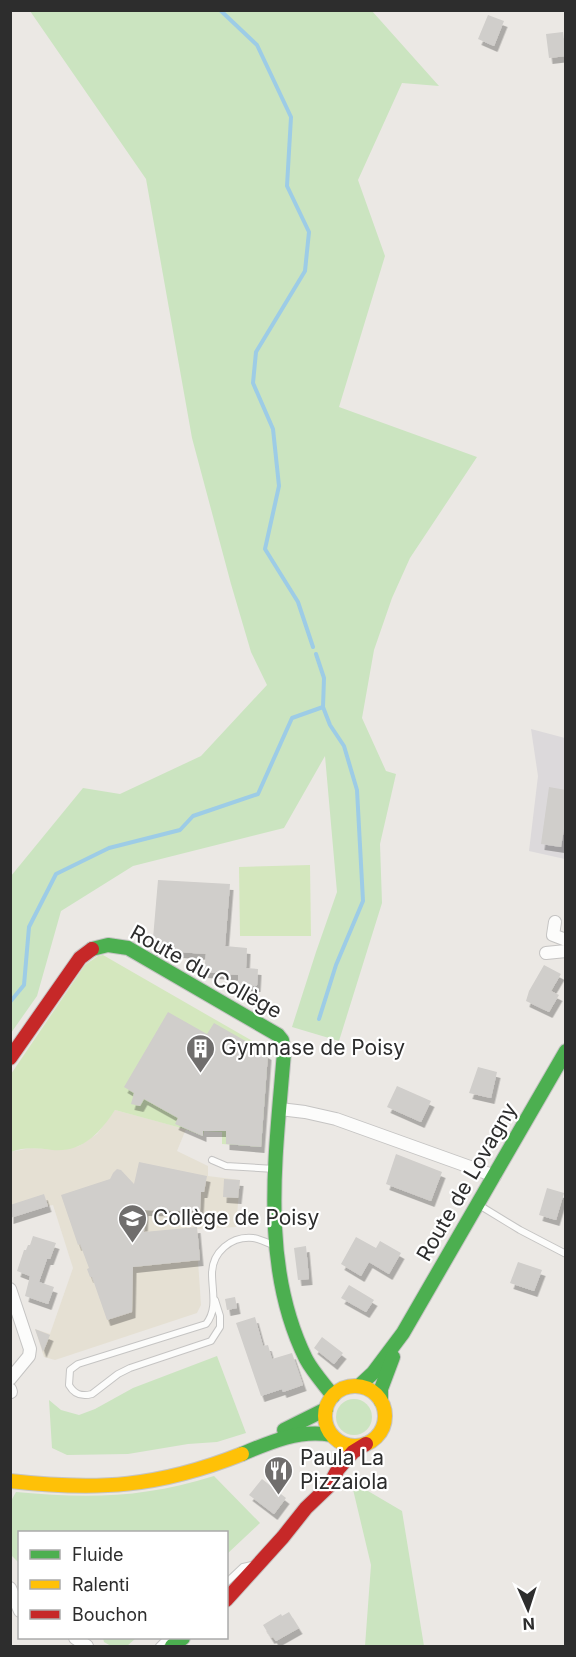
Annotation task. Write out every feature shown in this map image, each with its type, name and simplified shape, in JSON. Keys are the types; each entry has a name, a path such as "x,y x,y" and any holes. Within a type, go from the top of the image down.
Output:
{"main road":[{"name":"Route du Collège","path":"10,1058 80,958 98,946 120,945 128,948 278,1035 282,1040 284,1052 274,1222 285,1306 296,1338 314,1372 333,1396"},
{"name":"Route de Lovagny","path":"359,1386 373,1373 403,1333 566,1051"},
{"name":"Route de Lovagny","path":"381,1401 381,1389 386,1372 403,1333"},
{"path":"228,1598 306,1508 329,1486 338,1469 353,1452 376,1438 383,1428 385,1413 381,1401 370,1390 359,1386 343,1389 333,1396 326,1408 315,1416 278,1432 263,1444"},
{"path":"326,1408 326,1426 333,1437 338,1469"},
{"path":"10,1480 83,1487 138,1484 181,1475 227,1460 263,1444 309,1432 322,1431 351,1446 366,1444"}],"street":[{"path":"555,922 554,934 566,940"},
{"path":"546,953 566,951"},
{"path":"280,1109 336,1119 495,1176"},
{"path":"10,1289 30,1349 29,1356 10,1379"},
{"path":"10,1588 18,1607"}],"lane":[{"path":"213,1160 226,1166 276,1169"},
{"path":"479,1205 566,1254"},
{"path":"215,1300 206,1324 78,1364 70,1370 69,1385 76,1394 92,1394 118,1374 130,1368 211,1341 220,1327 220,1316 215,1300 213,1266 216,1258 225,1246 244,1238 258,1239 276,1246"},
{"path":"228,1581 243,1567 261,1562"}],"shaded area":[{"path":"531,729 565,738 565,859 529,851 538,776"},
{"name":"Collège de Poisy","path":"115,1110 186,1129 177,1151 208,1166 208,1176 240,1180 236,1227 197,1229 201,1305 197,1313 55,1360 44,1357 35,1329 50,1334 73,1268 53,1205 48,1206 44,1195 11,1205 10,1152 31,1148 62,1150 79,1146 97,1134"}],"green space":[{"path":"30,11 372,11 439,86 402,83 358,180 385,256 339,407 477,457 410,558 392,598 374,650 362,718 386,771 396,774 380,844 382,903 339,1041 292,1027 337,892 325,756 284,828 133,866 61,911 37,996 11,1033 11,876 83,788 120,794 201,756 267,685 251,652 192,438 146,179"},
{"path":"310,865 311,936 240,936 239,867"},
{"path":"103,955 268,1050 261,1147 222,1144 222,1132 204,1131 203,1136 115,1110 96,1134 81,1145 63,1150 31,1148 11,1152 11,1074 85,965"},
{"path":"217,1356 246,1433 217,1442 188,1444 128,1454 67,1455 52,1448 49,1400 61,1410 79,1415 133,1388"},
{"path":"354,1399 366,1405 372,1417 366,1429 354,1435 342,1429 336,1417 342,1405"},
{"path":"214,1476 260,1523 228,1553 228,1531 18,1531 18,1562 11,1555 11,1501 16,1492 68,1496 116,1495 163,1489"},
{"path":"351,1481 402,1511 424,1646 365,1646 371,1565"},
{"path":"103,1639 135,1639 127,1646 111,1646"}],"building":[{"path":"488,15 504,21 494,46 478,39"},
{"path":"563,32 566,56 549,58 546,34"},
{"path":"549,787 566,790 566,817 561,847 541,844"},
{"path":"158,880 230,884 225,946 247,948 246,968 258,969 257,986 238,985 238,975 204,972 206,954 152,950"},
{"path":"544,965 561,974 551,991 559,995 549,1012 526,1001"},
{"name":"Gymnase de Poisy","path":"168,1012 207,1034 214,1023 268,1054 261,1147 226,1144 226,1131 203,1131 203,1136 175,1124 178,1118 144,1099 140,1106 131,1104 134,1093 124,1087"},
{"path":"478,1067 497,1072 491,1098 469,1093"},
{"path":"397,1086 431,1101 421,1122 387,1107"},
{"path":"396,1154 442,1172 431,1201 386,1184"},
{"path":"139,1162 207,1176 204,1192 201,1192 200,1211 145,1210 144,1232 197,1227 200,1260 133,1267 132,1312 107,1320 61,1195 110,1179 117,1169 121,1170 134,1184"},
{"path":"224,1179 240,1180 238,1198 223,1197"},
{"path":"547,1188 564,1193 556,1220 539,1215"},
{"path":"44,1194 48,1206 10,1218 10,1205"},
{"path":"33,1236 56,1243 50,1259 47,1259 39,1282 54,1287 48,1304 25,1296 30,1276 17,1271 24,1250 30,1245"},
{"path":"356,1237 376,1248 380,1241 401,1253 389,1274 369,1262 361,1276 341,1264"},
{"path":"306,1246 309,1279 298,1280 294,1248"},
{"path":"518,1262 542,1270 534,1291 510,1283"},
{"path":"349,1285 374,1300 366,1312 341,1298"},
{"path":"235,1297 237,1308 227,1310 225,1299"},
{"path":"255,1317 263,1346 268,1345 272,1359 292,1353 303,1385 261,1396 236,1323"},
{"path":"35,1329 50,1335 43,1352"},
{"path":"322,1337 343,1353 334,1364 314,1348"},
{"path":"262,1479 286,1498 274,1514 249,1495"},
{"path":"289,1612 299,1628 276,1641 273,1637 271,1638 263,1625"}],"waterway":[{"path":"220,10 257,45 291,117 287,186 309,232 305,271 256,352 253,383 273,429 279,486 265,549 298,602 313,647"},
{"path":"316,654 324,678 323,707 330,725 344,746 357,790 363,901 336,965 319,1019"},
{"path":"10,1002 24,985 29,927 56,874 109,848 180,830 193,816 258,794 292,718 323,707"}],"traffic: fast":[{"path":"92,949 108,945 128,948 278,1035 282,1040 284,1052 275,1169 276,1247 291,1323 306,1359 333,1396"},
{"path":"359,1386 373,1373 403,1333 566,1051"},
{"path":"381,1401 381,1389 393,1357"},
{"path":"284,1430 326,1409"},
{"path":"242,1454 274,1441 297,1435 331,1435"},
{"path":"172,1646 182,1639"}],"traffic: slow":[{"path":"349,1386 361,1386 372,1391 380,1399 385,1416 383,1428 372,1441 361,1446 349,1446 338,1441 330,1433 325,1422 325,1410 330,1399 338,1391 349,1386"},
{"path":"10,1481 72,1486 128,1484 183,1474 242,1454"}],"traffic: jam":[{"path":"10,1058 80,958 92,949"},
{"path":"228,1598 306,1508 329,1486 338,1469 353,1452 366,1444"}],"place":[{"name":"Gymnase de Poisy","path":"200,1074"},
{"name":"Collège de Poisy","path":"132,1244"},
{"name":"Paula La Pizzaiola","path":"279,1496"}]}
